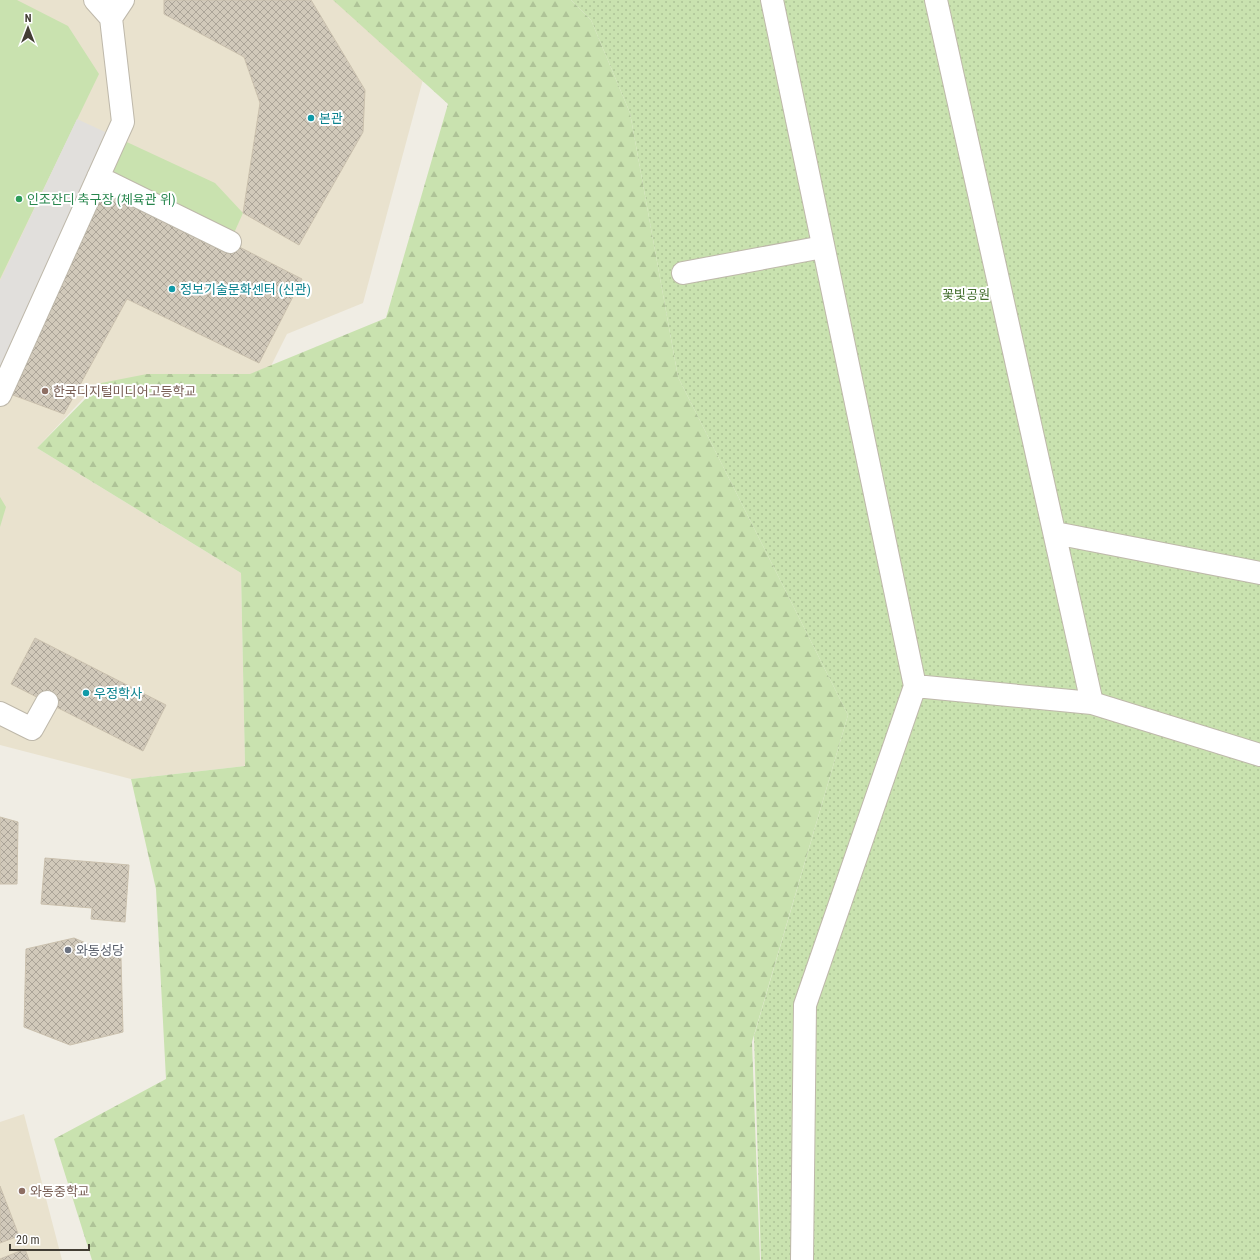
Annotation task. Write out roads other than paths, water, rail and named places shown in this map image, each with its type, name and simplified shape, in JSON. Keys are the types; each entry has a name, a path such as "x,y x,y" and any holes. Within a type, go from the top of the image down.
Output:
{"street":[{"path":"0,395 123,122 117,9 95,0"},
{"path":"772,0 915,686 805,1005 802,1260"},
{"path":"936,0 1092,703"},
{"path":"98,177 230,242"},
{"path":"683,273 823,247"},
{"path":"1055,533 1260,573"},
{"path":"915,686 1092,703 1260,756"},
{"path":"0,713 32,729 47,702"}],"place":[{"name":"본관","path":"311,118"},
{"name":"인조잔디 축구장 (체육관 위)","path":"19,199"},
{"name":"정보기술문화센터 (신관)","path":"172,289"},
{"name":"한국디지털미디어고등학교","path":"45,391"},
{"name":"우정학사","path":"86,693"},
{"name":"와동성당","path":"68,950"},
{"name":"와동중학교","path":"22,1191"}],"park label":[{"name":"꽃빛공원","path":"966,294"}]}
